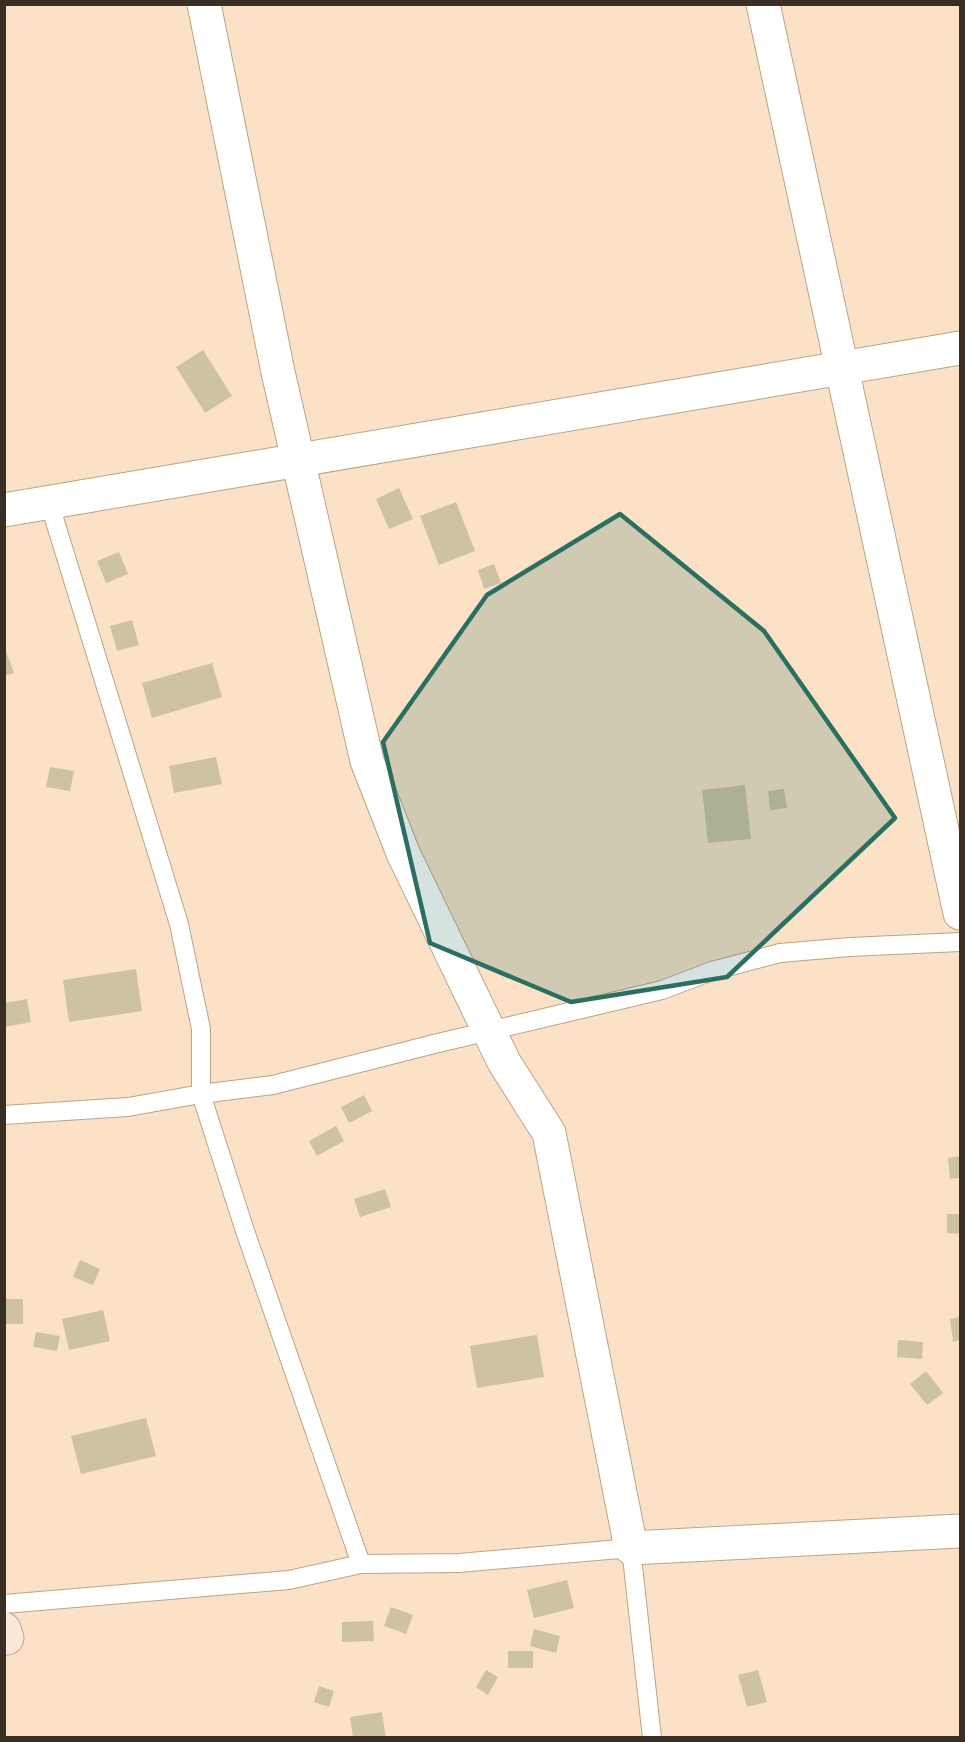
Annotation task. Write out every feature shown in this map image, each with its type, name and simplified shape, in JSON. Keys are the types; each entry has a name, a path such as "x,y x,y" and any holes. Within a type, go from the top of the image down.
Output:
{"street":[{"path":"204,4 278,372 367,761 403,854 504,1062 549,1133 631,1548 960,1531"},
{"path":"764,4 960,913"},
{"path":"4,510 960,348"}],"lane":[{"path":"49,502 179,924 201,1029 201,1094 245,1231 361,1564"},
{"path":"4,1114 128,1107 201,1094 273,1085 662,990 712,970 780,953 960,942"},
{"path":"4,1604 289,1580 361,1564 459,1563 631,1548 652,1737"}],"highlighted area":[{"path":"620,514 764,631 895,818 727,977 571,1002 430,943 383,742 487,595"}],"building":[{"path":"203,350 232,396 205,413 176,367"},
{"path":"399,488 413,519 389,529 376,499"},
{"path":"456,502 475,551 439,565 420,516"},
{"path":"119,552 128,574 106,583 97,561"},
{"path":"494,564 501,583 484,589 478,570"},
{"path":"132,620 139,645 117,651 110,626"},
{"path":"4,646 14,673 4,676"},
{"path":"212,663 222,697 152,718 142,683"},
{"path":"216,757 222,784 174,793 169,766"},
{"path":"50,767 74,771 70,791 46,787"},
{"path":"745,785 751,839 708,843 702,790"},
{"path":"784,789 787,808 770,810 768,791"},
{"path":"136,969 142,1011 69,1022 63,980"},
{"path":"27,999 31,1022 4,1027 4,1003"},
{"path":"364,1095 372,1111 349,1123 341,1107"},
{"path":"336,1126 344,1141 317,1156 309,1141"},
{"path":"960,1156 960,1178 950,1179 948,1158"},
{"path":"385,1189 391,1207 360,1217 354,1199"},
{"path":"947,1214 960,1214 960,1234 947,1233"},
{"path":"80,1260 100,1269 93,1285 73,1277"},
{"path":"4,1299 23,1299 23,1324 4,1324"},
{"path":"103,1310 110,1341 69,1350 62,1319"},
{"path":"960,1317 960,1340 953,1342 950,1319"},
{"path":"36,1332 60,1336 57,1351 33,1347"},
{"path":"537,1335 544,1377 477,1388 470,1346"},
{"path":"898,1340 923,1342 922,1359 897,1357"},
{"path":"926,1371 943,1393 927,1405 910,1384"},
{"path":"146,1418 156,1456 81,1474 71,1436"},
{"path":"567,1580 574,1608 534,1618 527,1590"},
{"path":"391,1607 413,1615 406,1634 384,1626"},
{"path":"373,1621 374,1641 342,1642 342,1622"},
{"path":"534,1629 560,1636 556,1653 530,1646"},
{"path":"508,1651 533,1651 533,1668 508,1668"},
{"path":"486,1670 498,1677 488,1695 476,1687"},
{"path":"758,1670 767,1702 747,1707 738,1675"},
{"path":"319,1686 334,1691 329,1707 314,1702"},
{"path":"382,1712 386,1738 353,1738 350,1717"}]}
